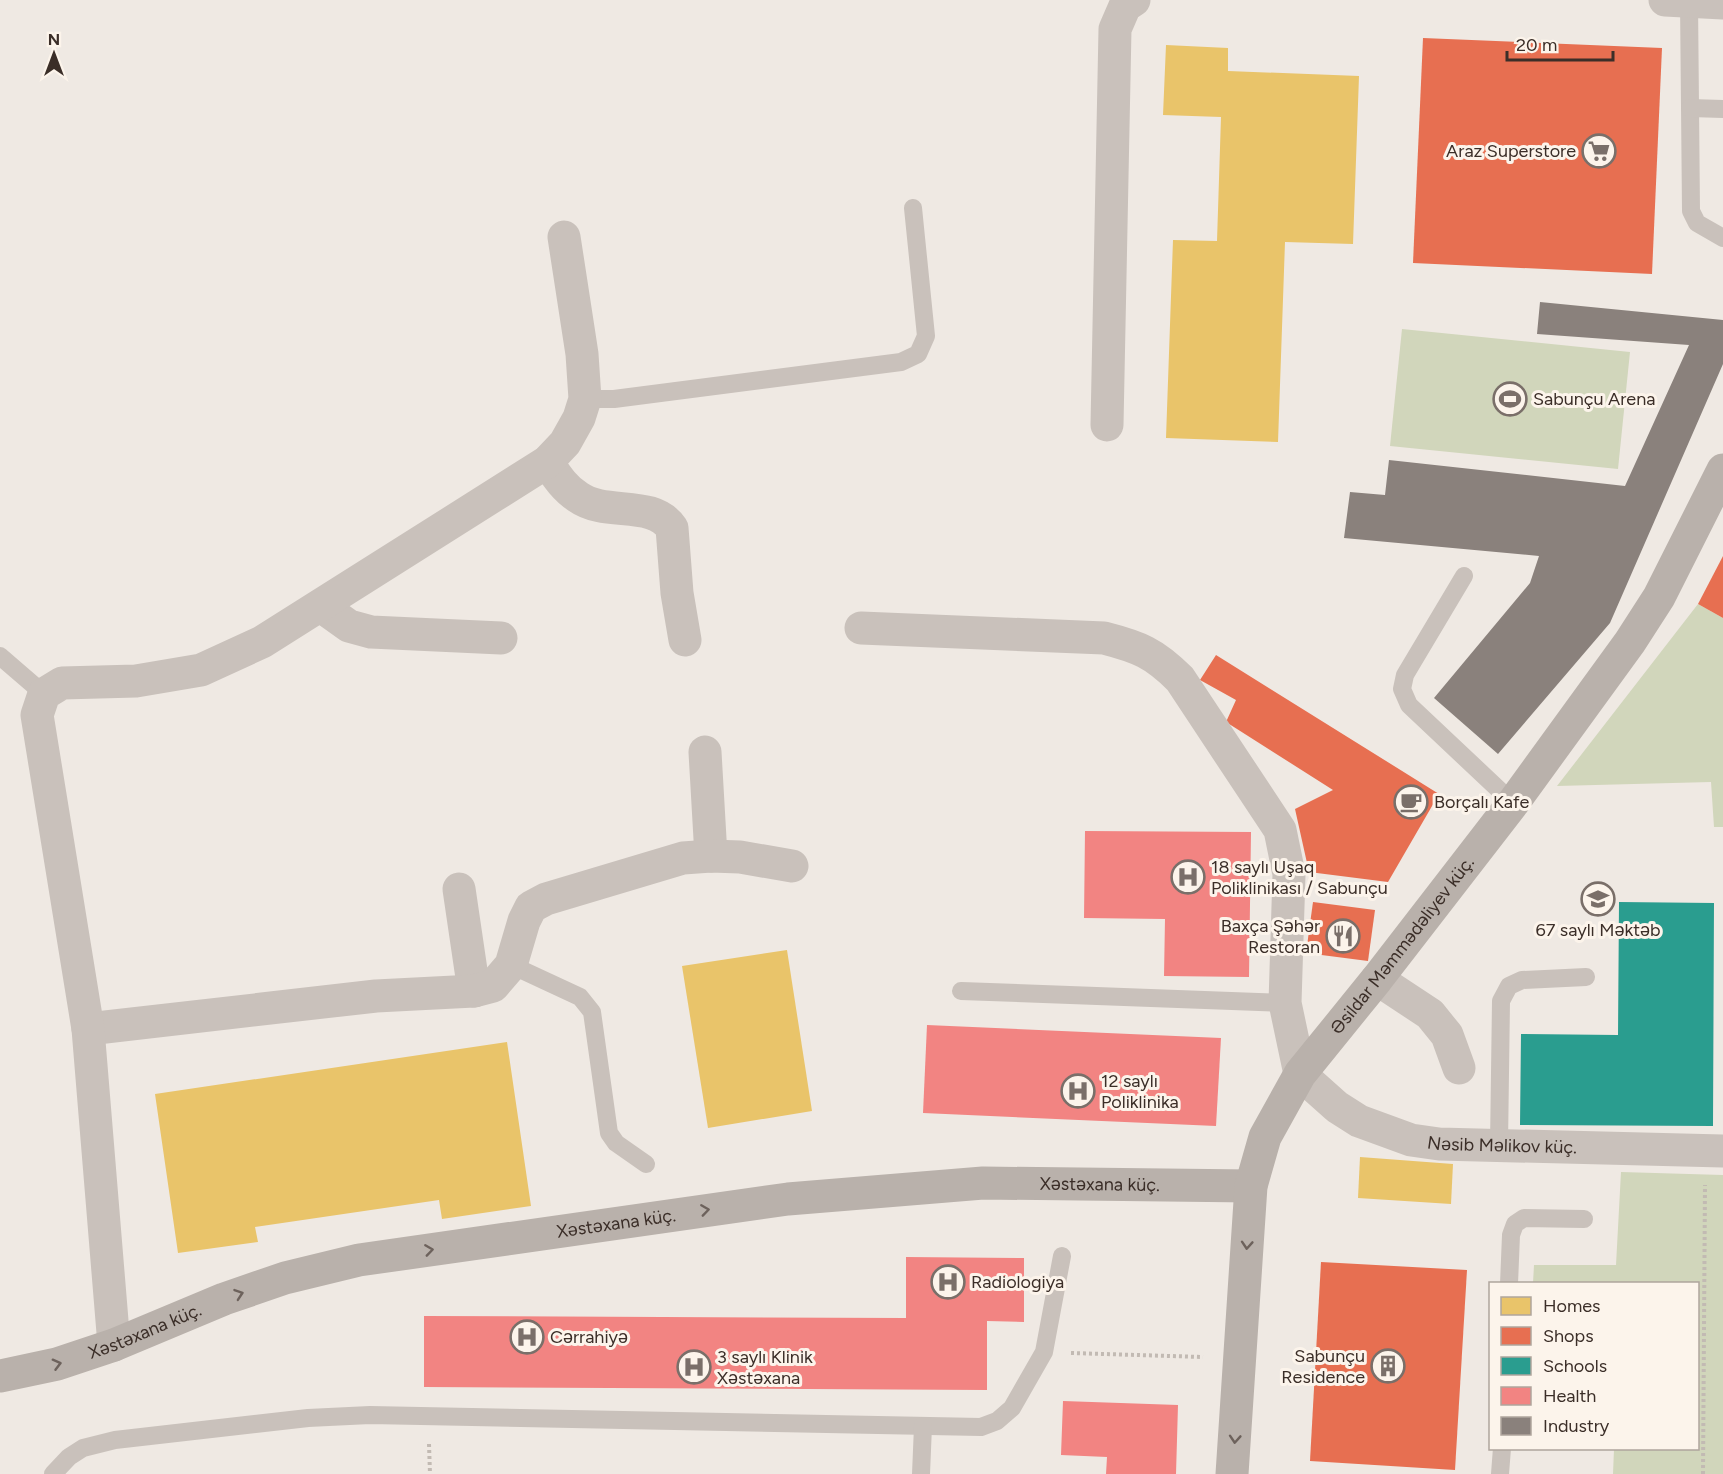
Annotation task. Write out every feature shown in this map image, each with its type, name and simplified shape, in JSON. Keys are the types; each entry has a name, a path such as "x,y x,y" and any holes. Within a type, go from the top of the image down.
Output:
{"street":[{"path":"1677,1 1723,3"},
{"path":"1107,425 1115,29 1126,2"},
{"path":"114,1345 88,1029 37,715 44,694 62,684 136,681 201,670 262,642 547,462 565,443 579,418 585,399 582,354 564,237"},
{"path":"547,462 565,487 579,499 600,507 654,513 666,519 672,528 677,592 685,640"},
{"name":"Əsildar Məmmədəliyev küç.","path":"1232,1474 1251,1186 1265,1137 1300,1074 1513,804 1630,642 1659,597 1723,470"},
{"path":"321,606 349,626 371,632 501,638"},
{"path":"861,628 1104,638 1135,646 1161,660 1180,679 1280,830 1289,874 1285,1003 1300,1074"},
{"path":"705,752 711,856"},
{"path":"88,1029 376,996 474,991 493,986 511,964 524,921 531,908 546,898 683,858 740,857 792,867"},
{"path":"459,889 474,991"},
{"path":"1377,979 1430,1014 1447,1035 1459,1068"},
{"name":"Nəsib Məlikov küç.","path":"1300,1074 1337,1107 1359,1121 1411,1140 1439,1144 1499,1145 1714,1163"},
{"name":"Xəstəxana küç.","path":"0,1376 57,1364 114,1345 224,1299 274,1281 359,1260 788,1199 983,1183 1251,1186"}],"lane":[{"path":"1677,1 1690,108 1691,211 1697,223 1723,238"},
{"path":"1690,108 1723,109"},
{"path":"585,399 614,399 902,362 918,354 926,336 913,208"},
{"path":"1464,576 1405,675 1402,689 1409,705 1513,804"},
{"path":"0,656 44,694"},
{"path":"511,964 580,997 592,1012 609,1133 616,1143 646,1164"},
{"path":"1499,1145 1501,1001 1509,987 1521,980 1586,977"},
{"path":"961,991 1285,1003"},
{"path":"1509,1282 1511,1235 1515,1224 1524,1218 1584,1219"},
{"path":"53,1474 69,1457 83,1448 115,1440 308,1418 382,1415 981,1427 997,1421 1012,1408 1044,1352 1062,1256"},
{"path":"921,1474 923,1426"},
{"path":"1500,1474 1502,1450"}],"path":[{"path":"1703,1474 1714,1163"},
{"path":"1044,1352 1203,1358 1204,1347"}],"green space":[{"name":"Sabunçu Arena","path":"1402,329 1630,352 1618,469 1390,446"},
{"path":"1698,604 1723,618 1723,827 1714,827 1711,782 1557,786"},
{"path":"1621,1172 1723,1175 1723,1474 1613,1474 1614,1450 1699,1450 1699,1282 1533,1282 1534,1265 1616,1265"}],"building: Homes":[{"path":"1166,45 1228,48 1228,71 1359,76 1353,244 1285,242 1278,442 1166,438 1173,240 1217,241 1221,117 1163,115"},
{"path":"787,950 812,1111 708,1128 682,966"},
{"path":"507,1042 531,1206 442,1219 439,1200 255,1227 258,1242 178,1253 155,1094"},
{"path":"1360,1157 1453,1164 1451,1204 1358,1198"}],"building: Shops":[{"path":"1423,38 1662,48 1652,274 1413,263"},
{"path":"1723,556 1723,618 1698,604"},
{"path":"1216,655 1439,794 1388,882 1309,872 1295,809 1333,790 1226,722 1236,700 1200,680"},
{"path":"1313,902 1375,910 1368,961 1306,953"},
{"name":"Sabunçu Residence","path":"1321,1262 1467,1270 1455,1470 1310,1461"}],"building: Schools":[{"path":"1619,902 1714,903 1713,1126 1520,1125 1521,1034 1618,1035"}],"building: Health":[{"path":"1085,831 1251,832 1249,977 1164,976 1165,919 1084,918"},
{"path":"927,1025 1221,1038 1216,1126 923,1113"},
{"path":"906,1257 1024,1258 1024,1322 987,1321 987,1390 424,1387 424,1316 906,1318"},
{"path":"1063,1401 1178,1405 1176,1474 1106,1474 1107,1457 1061,1455"}],"building: Industry":[{"path":"1540,302 1723,320 1723,364 1610,623 1498,754 1434,698 1530,583 1539,556 1344,538 1350,492 1385,495 1389,460 1625,486 1689,345 1537,334"}],"place":[{"name":"Araz Superstore","path":"1599,151"},
{"name":"Sabunçu Arena","path":"1510,399"},
{"name":"Borçalı Kafe","path":"1411,802"},
{"name":"18 saylı Uşaq Poliklinikası / Sabunçu","path":"1188,877"},
{"name":"67 saylı Məktəb","path":"1598,899"},
{"name":"Baxça Şəhər Restoran","path":"1343,936"},
{"name":"12 saylı Poliklinika","path":"1078,1091"},
{"name":"Radiologiya","path":"948,1282"},
{"name":"Cərrahiyə","path":"527,1337"},
{"name":"Sabunçu Residence","path":"1388,1366"},
{"name":"3 saylı Klinik Xəstəxana","path":"694,1367"}]}
